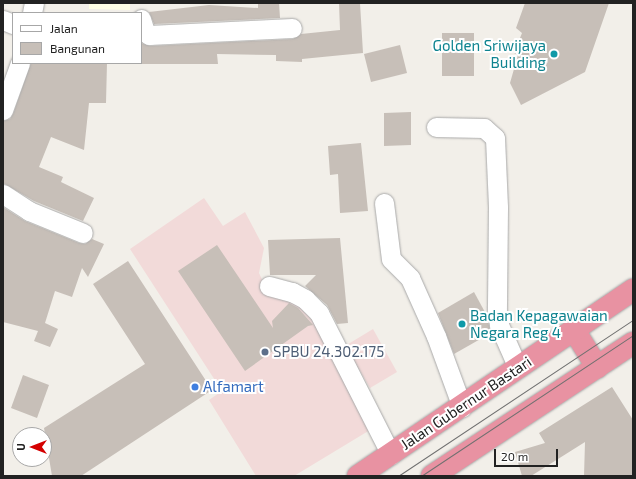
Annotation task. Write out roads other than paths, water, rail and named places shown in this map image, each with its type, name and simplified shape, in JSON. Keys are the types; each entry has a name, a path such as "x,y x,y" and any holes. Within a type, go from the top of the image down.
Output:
{"highway":[{"name":"Jalan Gubernur Bastari","path":"358,476 633,290"},
{"path":"574,330 597,367"},
{"path":"432,476 633,343"}],"street":[{"path":"142,22 145,32 149,35 292,28"},
{"path":"3,110 20,64"},
{"path":"436,127 484,128 495,138 498,208 496,312 518,368"},
{"path":"3,194 30,210 83,233"},
{"path":"384,203 391,259 410,278 436,336 462,406"},
{"path":"269,286 305,299 319,313 391,454"}],"tram line":[{"path":"398,476 633,320"},
{"path":"421,476 633,335"}],"place":[{"name":"Golden Sriwijaya Building","path":"554,54"},
{"name":"Badan Kepagawaian Negara Reg 4","path":"462,324"},
{"name":"SPBU 24.302.175","path":"265,352"},
{"name":"Alfamart","path":"195,387"}]}
